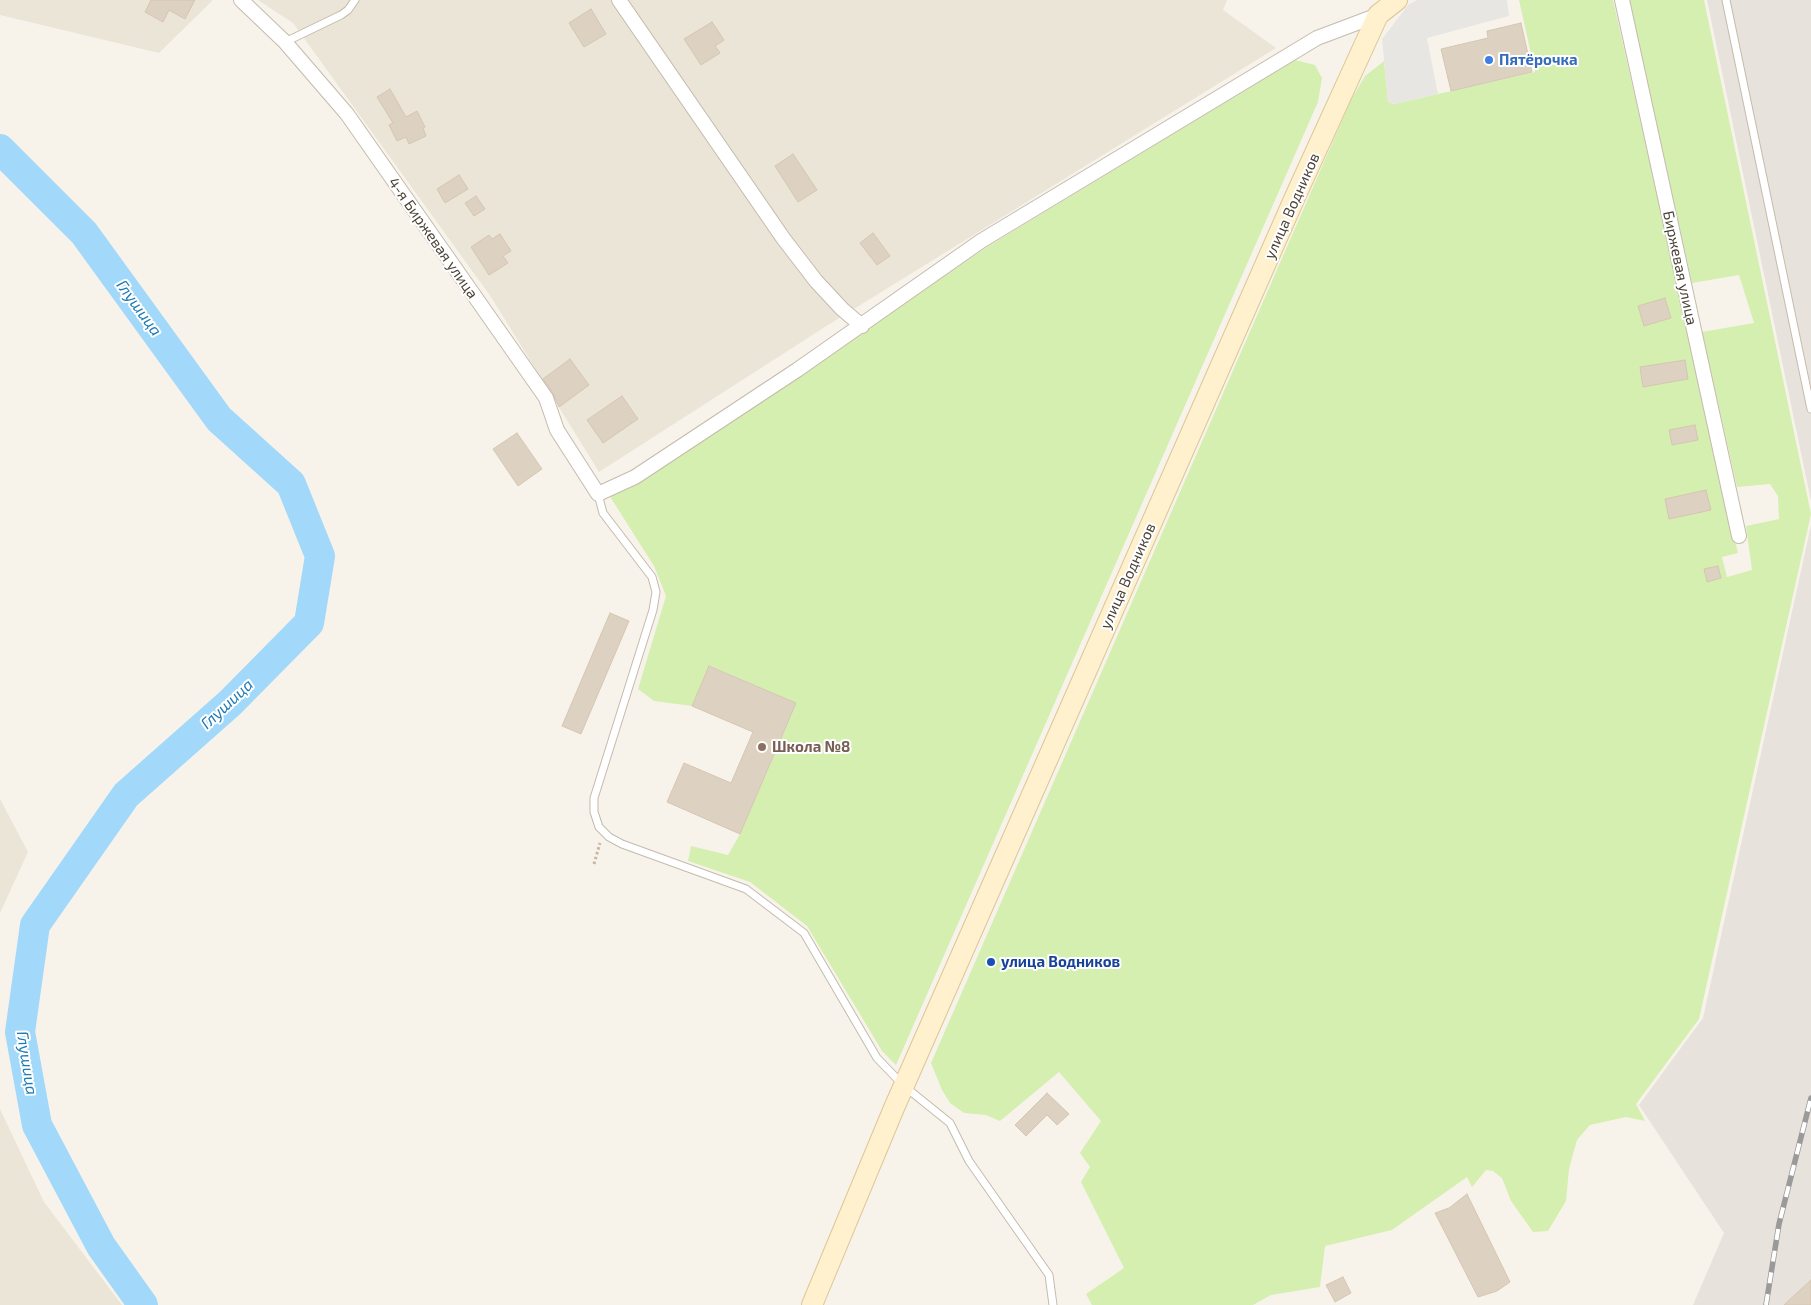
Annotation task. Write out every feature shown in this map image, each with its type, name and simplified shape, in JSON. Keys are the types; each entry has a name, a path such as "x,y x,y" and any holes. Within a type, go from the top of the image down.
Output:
{"main road":[{"path":"1378,15 1397,0"},
{"name":"улица Водников","path":"812,1305 904,1086 1291,206 1378,15"}],"street":[{"name":"4-я Биржевая улица","path":"241,0 284,42 347,114 546,398 557,430 598,494"},
{"path":"619,0 783,238 816,281 862,326"},
{"name":"Биржевая улица","path":"1622,0 1739,536"},
{"path":"598,494 635,477 797,370 981,241 1317,38 1378,15"}],"lane":[{"path":"284,42 341,15 348,10 355,0"},
{"path":"1726,0 1811,409"},
{"path":"598,494 603,513 652,577 656,592 653,610 594,798 594,812 599,827 609,837 622,844 746,889 804,933 877,1058 904,1086 950,1123 969,1160 1049,1275 1053,1305"}],"path":[{"path":"594,864 604,832"}],"shaded area":[{"path":"0,0 213,0 159,53 0,15"},
{"path":"258,0 1227,0 1223,10 1276,48 828,325 599,472 491,297 293,23"},
{"path":"1417,0 1507,0 1509,16 1427,38 1438,94 1394,104 1388,102 1382,39 1408,5"},
{"path":"1707,0 1811,0 1811,501"},
{"path":"1811,525 1811,1305 1693,1305 1724,1233 1639,1105 1703,1018"},
{"path":"0,799 28,852 0,913"},
{"path":"0,1109 44,1202 122,1305 0,1305"}],"green space":[{"path":"1519,0 1613,0 1738,553 1722,557 1727,577 1752,570 1746,526 1779,519 1778,496 1770,484 1737,487 1702,332 1754,323 1739,275 1692,283 1629,0 1704,0 1811,514 1699,1019 1636,1104 1645,1121 1626,1117 1590,1125 1577,1140 1569,1169 1566,1201 1548,1231 1533,1232 1511,1201 1502,1178 1493,1171 1486,1170 1472,1187 1467,1177 1392,1230 1325,1246 1320,1287 1271,1295 1253,1305 1092,1305 1086,1294 1124,1268 1081,1182 1090,1167 1080,1153 1101,1121 1059,1072 1000,1121 986,1115 964,1113 950,1103 942,1090 931,1063 1351,100 1365,76 1384,61 1388,102 1394,104 1535,72"},
{"path":"1295,60 1315,65 1322,78 1318,102 896,1065 882,1051 807,926 750,882 688,861 691,846 728,855 740,834 796,703 710,666 692,706 654,701 638,689 666,596 654,566 609,495 641,482 987,247"}],"building":[{"path":"151,0 195,0 185,19 169,10 163,22 145,12"},
{"path":"591,9 606,34 584,47 569,23"},
{"path":"712,22 724,40 715,46 720,53 701,65 684,39"},
{"path":"1521,23 1532,72 1451,91 1441,49 1488,38 1487,31"},
{"path":"390,89 406,117 417,111 425,127 423,128 426,136 409,144 406,137 397,141 389,125 393,123 377,97"},
{"path":"793,154 817,190 798,202 775,166"},
{"path":"459,175 468,189 445,203 437,189"},
{"path":"476,196 485,209 474,216 465,203"},
{"path":"873,233 890,256 877,265 860,243"},
{"path":"500,234 511,251 503,256 508,263 489,275 471,247 489,235 492,239"},
{"path":"1665,298 1671,318 1644,326 1638,306"},
{"path":"570,359 589,385 559,407 553,393 543,379"},
{"path":"1685,360 1688,379 1643,387 1640,367"},
{"path":"622,396 638,419 603,443 587,420"},
{"path":"1695,425 1698,440 1672,445 1669,430"},
{"path":"517,433 542,469 518,486 493,449"},
{"path":"1706,490 1711,510 1669,519 1665,499"},
{"path":"1718,566 1721,578 1707,582 1704,569"},
{"path":"610,613 629,621 581,734 562,726"},
{"name":"Школа №8","path":"709,666 796,703 740,834 667,802 684,763 731,783 753,732 692,706"},
{"path":"1047,1093 1069,1114 1057,1125 1047,1115 1026,1136 1015,1125"},
{"path":"1467,1194 1510,1282 1497,1291 1478,1297 1435,1213 1449,1208"},
{"path":"1343,1277 1351,1293 1335,1302 1326,1285"},
{"path":"1811,1280 1811,1305 1784,1305"}],"waterway":[{"name":"Глушица","path":"0,149 84,233 219,419 291,484 320,556 309,623 230,703 126,795 35,925 20,1032 37,1125 101,1246 143,1305"}],"railway":[{"path":"1766,1305 1779,1224 1811,1098"}],"place":[{"name":"Пятёрочка","path":"1489,60"},
{"name":"Школа №8","path":"762,747"},
{"name":"улица Водников","path":"991,962"}]}
